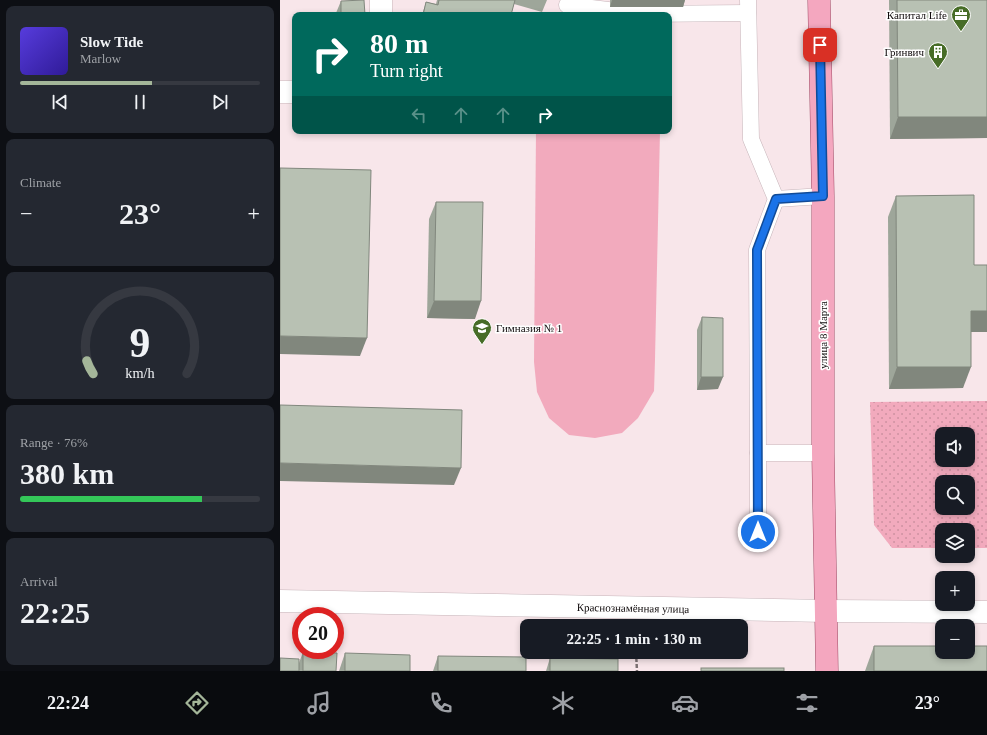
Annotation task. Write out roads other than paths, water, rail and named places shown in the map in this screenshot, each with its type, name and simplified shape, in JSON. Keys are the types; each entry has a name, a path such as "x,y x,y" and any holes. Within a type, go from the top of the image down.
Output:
{"main road":[{"path":"381,0 381,12"},
{"name":"улица 8 Марта","path":"819,0 823,196 827,671"},
{"path":"280,92 292,92"},
{"name":"Краснознамённая улица","path":"280,601 826,611 987,612"}],"lane":[{"path":"567,5 625,12"},
{"path":"672,12 748,7 751,139 776,199 757,250 758,532"},
{"path":"776,199 823,196"},
{"path":"758,453 824,453"}],"place":[{"name":"Капитал Life","path":"961,32"},
{"name":"Гринвич","path":"938,69"},
{"name":"Гимназия № 1","path":"482,345"}]}
